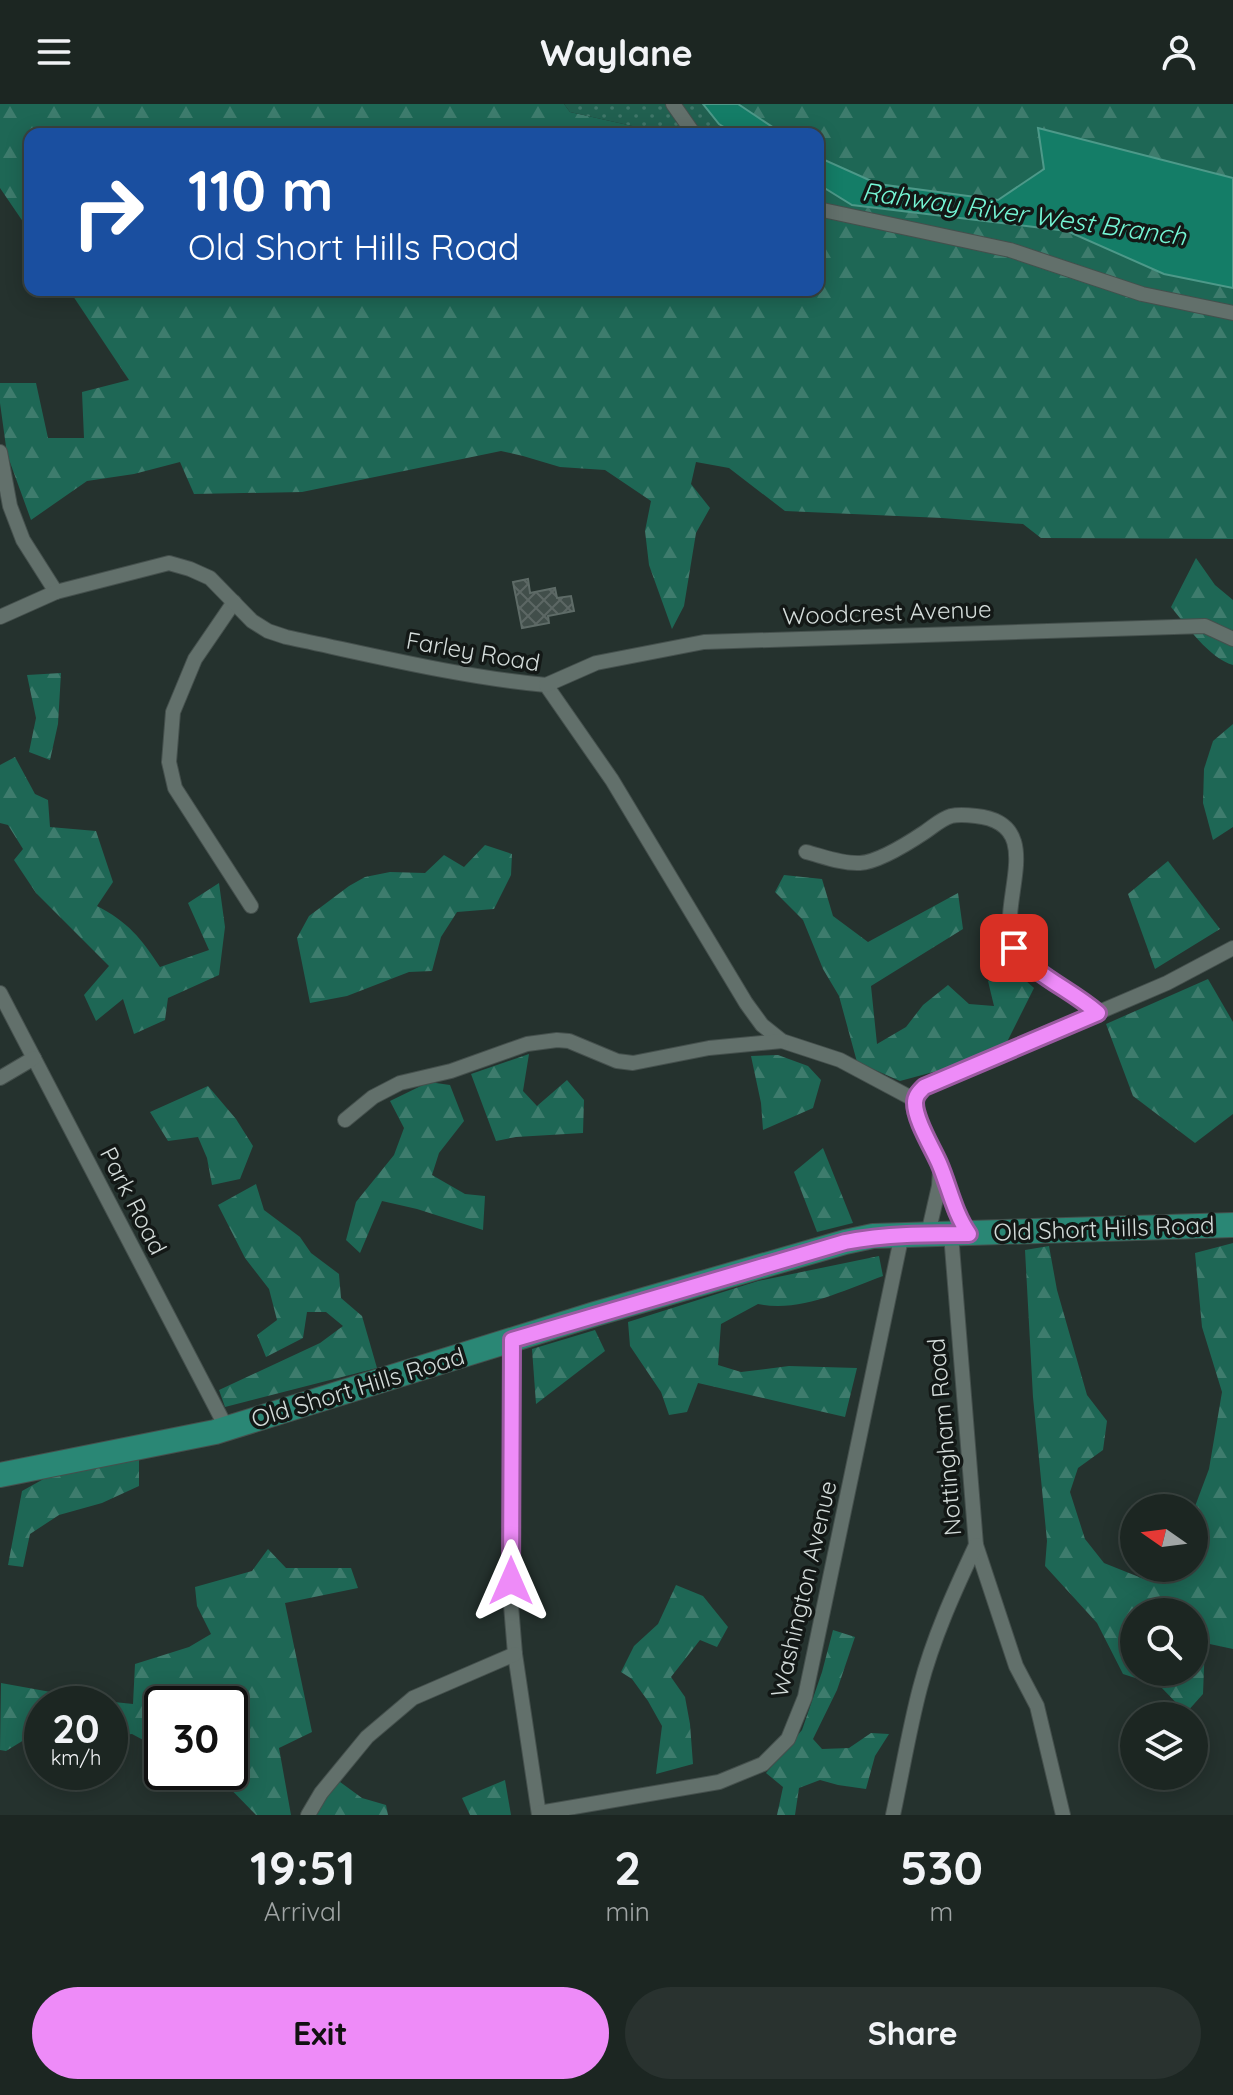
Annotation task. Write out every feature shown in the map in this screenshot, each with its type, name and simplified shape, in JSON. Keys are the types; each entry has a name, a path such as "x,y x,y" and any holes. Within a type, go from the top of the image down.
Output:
{"main road":[{"name":"Old Short Hills Road","path":"0,1475 227,1429 512,1340 873,1236 1233,1225"}],"street":[{"path":"673,104 690,128"},
{"path":"824,210 1010,250 1142,294 1233,313"},
{"path":"0,452 10,506 23,540 56,592"},
{"name":"Farley Road","path":"0,617 56,592 169,563 210,578 252,621 286,637 411,663 546,685 612,780 762,1025 782,1041 840,1060 915,1100"},
{"path":"234,602 189,672 173,712 169,762 175,788 251,906"},
{"name":"Woodcrest Avenue","path":"546,685 596,663 704,642 1205,626 1233,639"},
{"path":"806,852 860,863 903,845 946,818 967,815 995,821 1005,827 1016,847 1010,930 1014,948 1041,975 1086,1002 1098,1013"},
{"path":"949,1234 953,1203 918,1117 915,1100 924,1087 1167,983 1233,948"},
{"name":"Park Road","path":"0,993 227,1429"},
{"path":"345,1120 373,1097 400,1083 451,1071 527,1044 569,1041 617,1061 633,1063 709,1048 782,1041"},
{"path":"0,1078 34,1058"},
{"path":"940,1166 939,1186 949,1234"},
{"name":"Washington Avenue","path":"539,1814 719,1782 763,1764 788,1739 805,1697 902,1234"},
{"name":"Nottingham Road","path":"949,1234 976,1545 1016,1666 1037,1706 1063,1815"},
{"path":"512,1340 511,1605 515,1654 539,1814"},
{"path":"893,1815 920,1687 937,1632 976,1545"},
{"path":"308,1815 321,1793 367,1737 413,1698 515,1654"}],"green space":[{"path":"0,104 564,104 570,112 641,128 24,128 24,223 0,188"},
{"path":"738,104 1233,104 1233,178 1039,128 1044,169 998,200 878,184 824,160 824,128 774,128"},
{"path":"824,188 852,205 1067,231 1164,274 1233,288 1233,539 1041,538 1023,524 785,511 729,468 696,462 691,484 710,508 696,533 684,606 672,629 649,565 645,531 651,501 605,470 560,467 501,451 302,492 194,494 180,462 134,474 87,481 31,520 7,454 0,383 36,383 48,438 84,438 82,392 129,380 73,296 824,296"},
{"path":"1196,558 1215,585 1233,600 1233,665 1207,649 1171,607"},
{"path":"61,673 58,724 50,760 29,752 36,718 27,675"},
{"path":"1233,724 1233,827 1213,840 1203,803 1204,769 1213,741"},
{"path":"15,757 35,794 48,800 50,827 96,831 113,882 97,906 133,932 160,967 209,950 188,903 219,883 225,927 219,975 168,998 165,1020 134,1034 123,999 96,1021 84,995 109,966 36,893 14,860 23,849 8,825 0,823 0,765"},
{"path":"485,845 512,854 511,875 494,909 457,912 441,937 432,971 409,972 347,996 310,1003 297,938 309,916 365,877 390,872 425,873 444,855 464,867"},
{"path":"1168,861 1220,929 1155,969 1128,894"},
{"path":"784,875 822,879 833,916 868,942 958,893 963,929 871,986 877,1044 906,1027 923,1005 948,985 969,1004 994,1006 988,981 1007,964 1034,988 1006,1044 937,1071 900,1081 857,1062 839,996 823,969 803,920 775,892"},
{"path":"1208,979 1233,1022 1233,1114 1195,1143 1133,1096 1106,1024"},
{"path":"529,1054 523,1091 537,1106 567,1080 584,1100 583,1133 496,1141 471,1074"},
{"path":"778,1055 808,1066 821,1080 813,1108 763,1130 751,1056"},
{"path":"429,1082 450,1085 464,1121 439,1153 432,1175 465,1194 485,1196 483,1230 382,1201 360,1253 346,1240 356,1202 394,1155 404,1128 390,1101"},
{"path":"208,1086 236,1119 253,1146 240,1179 212,1185 207,1158 198,1137 168,1141 150,1112"},
{"path":"823,1148 853,1223 817,1232 794,1172"},
{"path":"256,1184 264,1210 300,1237 311,1253 339,1274 341,1298 362,1316 377,1368 225,1407 219,1390 320,1343 343,1326 326,1312 307,1312 303,1338 266,1357 257,1335 277,1320 269,1289 245,1258 218,1205"},
{"path":"1233,1243 1233,1649 1208,1644 1208,1598 1120,1598 1120,1668 1097,1623 1045,1566 1047,1541 1033,1397 1025,1250 1049,1246 1057,1290 1087,1395 1107,1421 1103,1450 1078,1468 1070,1492 1085,1539 1104,1563 1120,1569 1120,1582 1208,1582 1208,1494 1200,1494 1209,1469 1222,1392 1202,1327 1195,1253"},
{"path":"879,1256 883,1276 806,1303 758,1304 721,1324 718,1365 741,1372 789,1366 857,1368 845,1417 698,1383 687,1412 669,1415 661,1392 630,1346 628,1322 758,1281"},
{"path":"595,1330 605,1351 536,1404 532,1349"},
{"path":"139,1456 139,1486 102,1503 59,1515 30,1534 23,1567 8,1565 22,1491 49,1476"},
{"path":"268,1549 286,1568 351,1568 358,1588 285,1603 312,1732 279,1748 291,1815 256,1815 232,1790 248,1790 248,1686 144,1686 144,1740 128,1734 128,1703 133,1704 135,1664 189,1647 211,1634 197,1606 195,1587 252,1571"},
{"path":"676,1585 703,1596 728,1627 717,1647 700,1640 671,1677 685,1697 693,1764 656,1774 662,1726 632,1679 621,1672 634,1646 658,1624"},
{"path":"833,1630 855,1637 837,1690 813,1739 822,1749 849,1748 871,1733 889,1734 875,1756 866,1789 820,1780 799,1788 795,1815 777,1815 783,1787 766,1773 802,1730"},
{"path":"1,1683 24,1687 24,1740 6,1751 0,1750"},
{"path":"1160,1686 1203,1686 1203,1694 1196,1702 1175,1702"},
{"path":"336,1779 362,1798 386,1805 388,1815 315,1815"},
{"path":"505,1780 511,1815 470,1815 462,1798"}],"shaded area":[{"path":"564,104 703,104 725,128 641,128 570,112"}],"water":[{"path":"703,104 738,104 774,128 725,128"},
{"name":"Rahway River West Branch","path":"1038,128 1233,178 1233,288 1164,274 1067,231 852,205 824,188 824,160 878,184 998,200 1044,169"}],"building":[{"path":"528,579 530,593 555,588 557,598 571,596 574,611 548,616 549,623 522,628 513,582"}],"route":[{"path":"511,1581 512,1340 845,1242 902,1234 969,1234 918,1117 915,1107 918,1093 924,1087 1098,1013 1086,1002 1041,975 1014,948"}]}
